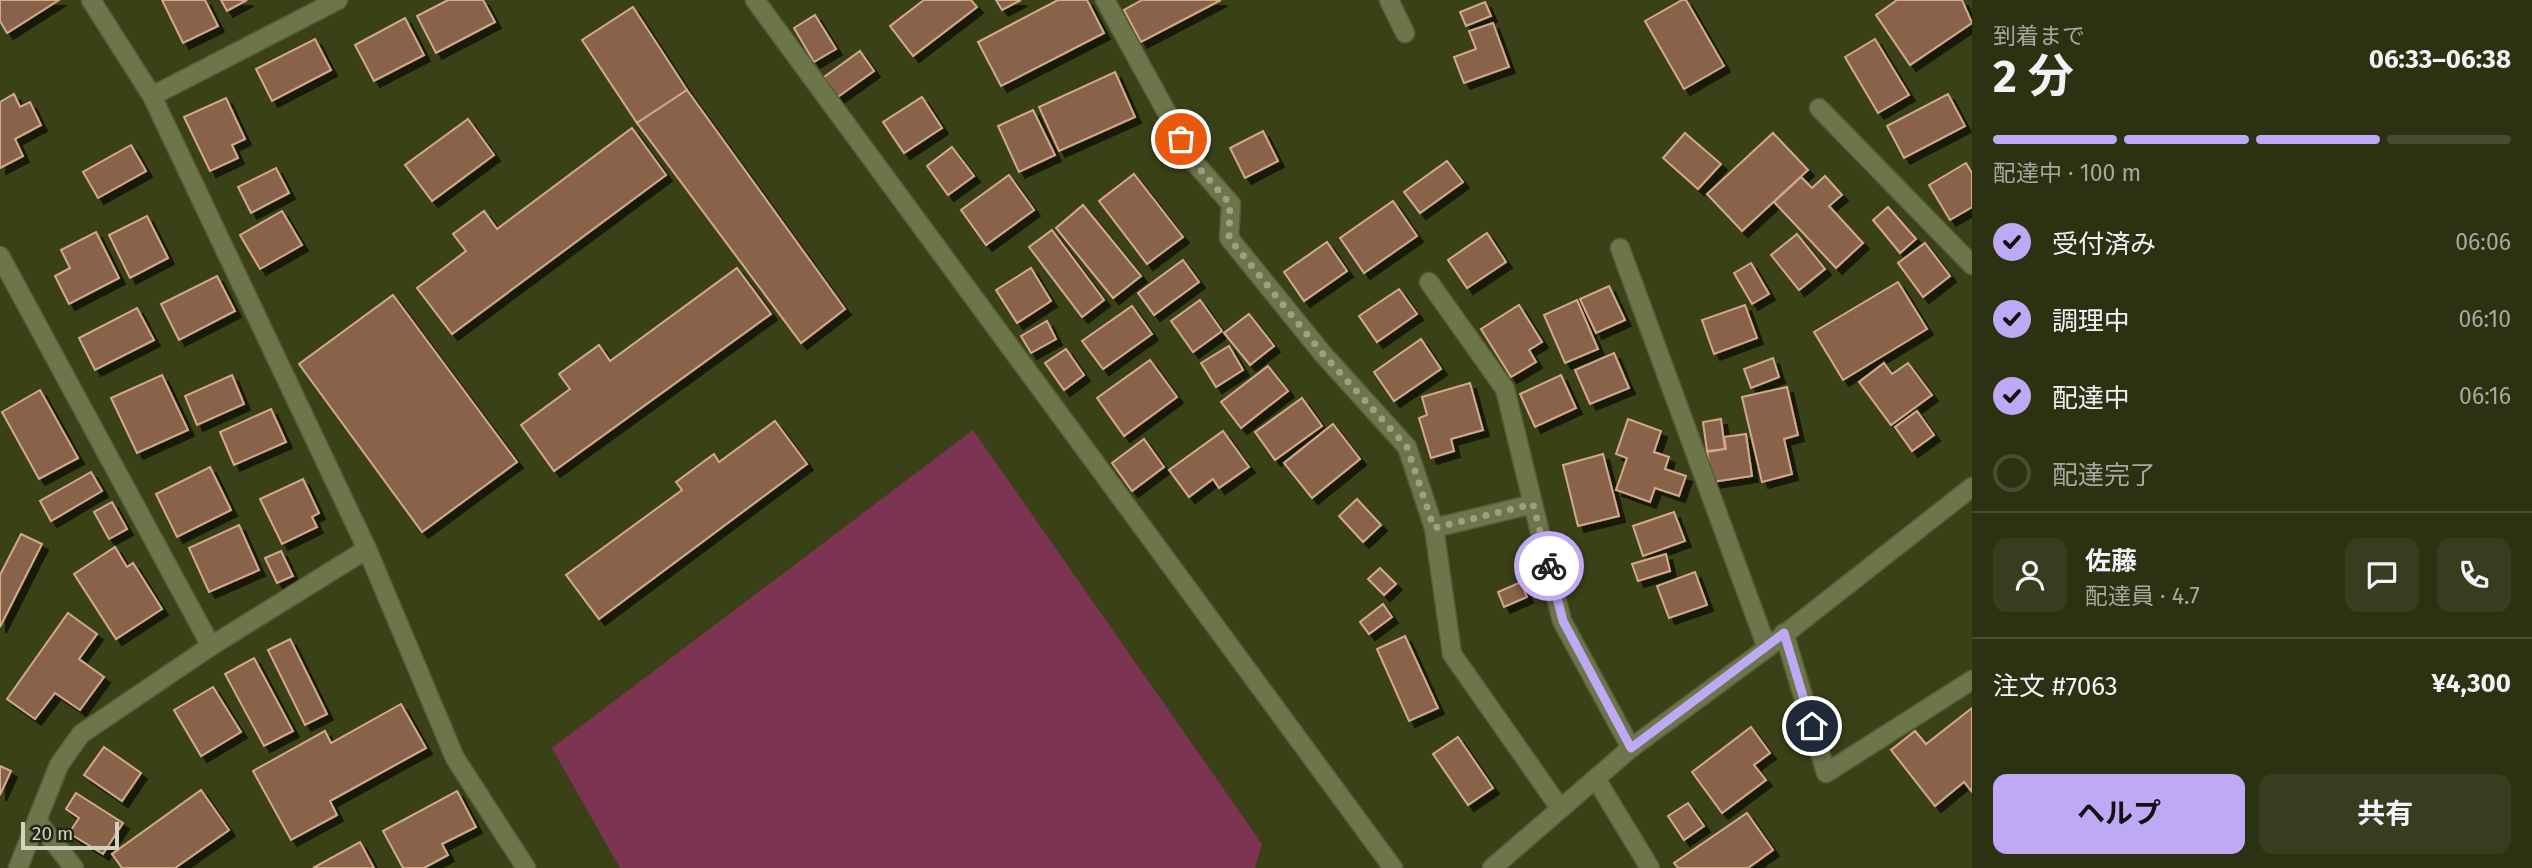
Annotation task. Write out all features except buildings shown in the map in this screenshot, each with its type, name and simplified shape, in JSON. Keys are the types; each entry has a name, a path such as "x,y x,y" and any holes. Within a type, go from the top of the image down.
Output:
{"street":[{"path":"91,0 152,96 367,549 455,758 526,868"},
{"path":"152,96 338,0"},
{"path":"755,0 1393,868"},
{"path":"1105,0 1194,162 1230,204 1229,238 1323,354 1407,447 1434,528 1452,654 1560,808"},
{"path":"1389,0 1405,33"},
{"path":"1819,108 1972,265"},
{"path":"1620,248 1767,648"},
{"path":"0,256 211,646"},
{"path":"1429,282 1505,389 1563,621 1631,748"},
{"path":"1492,868 1631,748 1767,648 1972,487"},
{"path":"1434,528 1533,504"},
{"path":"18,868 59,765 80,734 211,646 367,549"},
{"path":"1784,633 1826,773 1972,680"},
{"path":"1596,779 1650,868"},
{"path":"37,821 74,868"}],"shaded area":[{"path":"973,430 1262,844 1255,868 620,868 552,748"}],"way so far":[{"path":"1181,139 1194,162 1230,204 1229,238 1323,354 1407,447 1434,528 1533,504 1549,566"}],"route":[{"path":"1549,566 1563,621 1631,748 1784,633 1812,726"}]}
